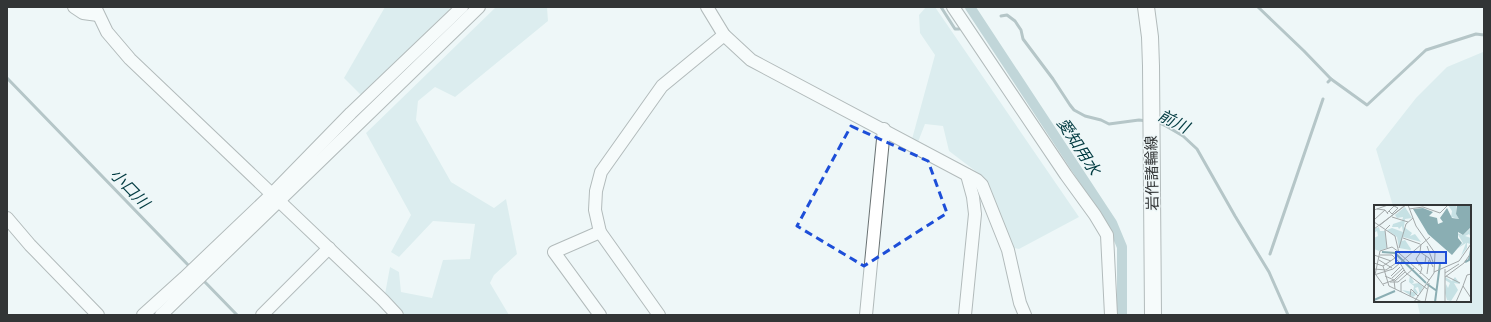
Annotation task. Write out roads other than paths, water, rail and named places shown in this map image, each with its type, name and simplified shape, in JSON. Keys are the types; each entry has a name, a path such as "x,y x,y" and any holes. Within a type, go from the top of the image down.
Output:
{"main road":[{"name":"岩作諸輪線","path":"1146,7 1150,37 1153,315"}],"street":[{"path":"74,7 83,13 96,11 107,32 130,60 275,199 329,248 397,315"},
{"path":"275,199 351,113 462,7"},
{"path":"161,315 187,283 479,7"},
{"path":"707,7 724,36 751,60 884,129 977,180 982,185 1008,250 1024,315"},
{"path":"953,7 1066,175 1095,215 1107,235 1111,315"},
{"path":"659,315 600,232 595,210 596,191 600,172 662,86 724,36"},
{"path":"866,315 884,129"},
{"path":"965,315 975,214 973,196 968,176"},
{"path":"7,218 30,245 98,315"},
{"path":"600,232 554,252 600,315"},
{"path":"262,315 329,248"},
{"path":"143,315 187,283"}],"waterway":[{"name":"前川","path":"941,7 955,29 959,29"},
{"name":"愛知用水","path":"970,7 1112,223 1122,247 1122,315"},
{"path":"1258,7 1331,79 1328,82"},
{"name":"前川","path":"1001,16 1007,15 1015,21 1021,30 1023,39 1074,110 1085,116 1101,120 1109,124 1139,120 1147,121"},
{"path":"1331,79 1367,105 1426,50 1476,34 1484,35"},
{"name":"小口川","path":"7,78 191,268"},
{"path":"1270,254 1323,99"},
{"name":"前川","path":"1157,122 1183,136 1197,149 1269,272 1288,315"},
{"name":"小口川","path":"202,279 237,315"}]}
